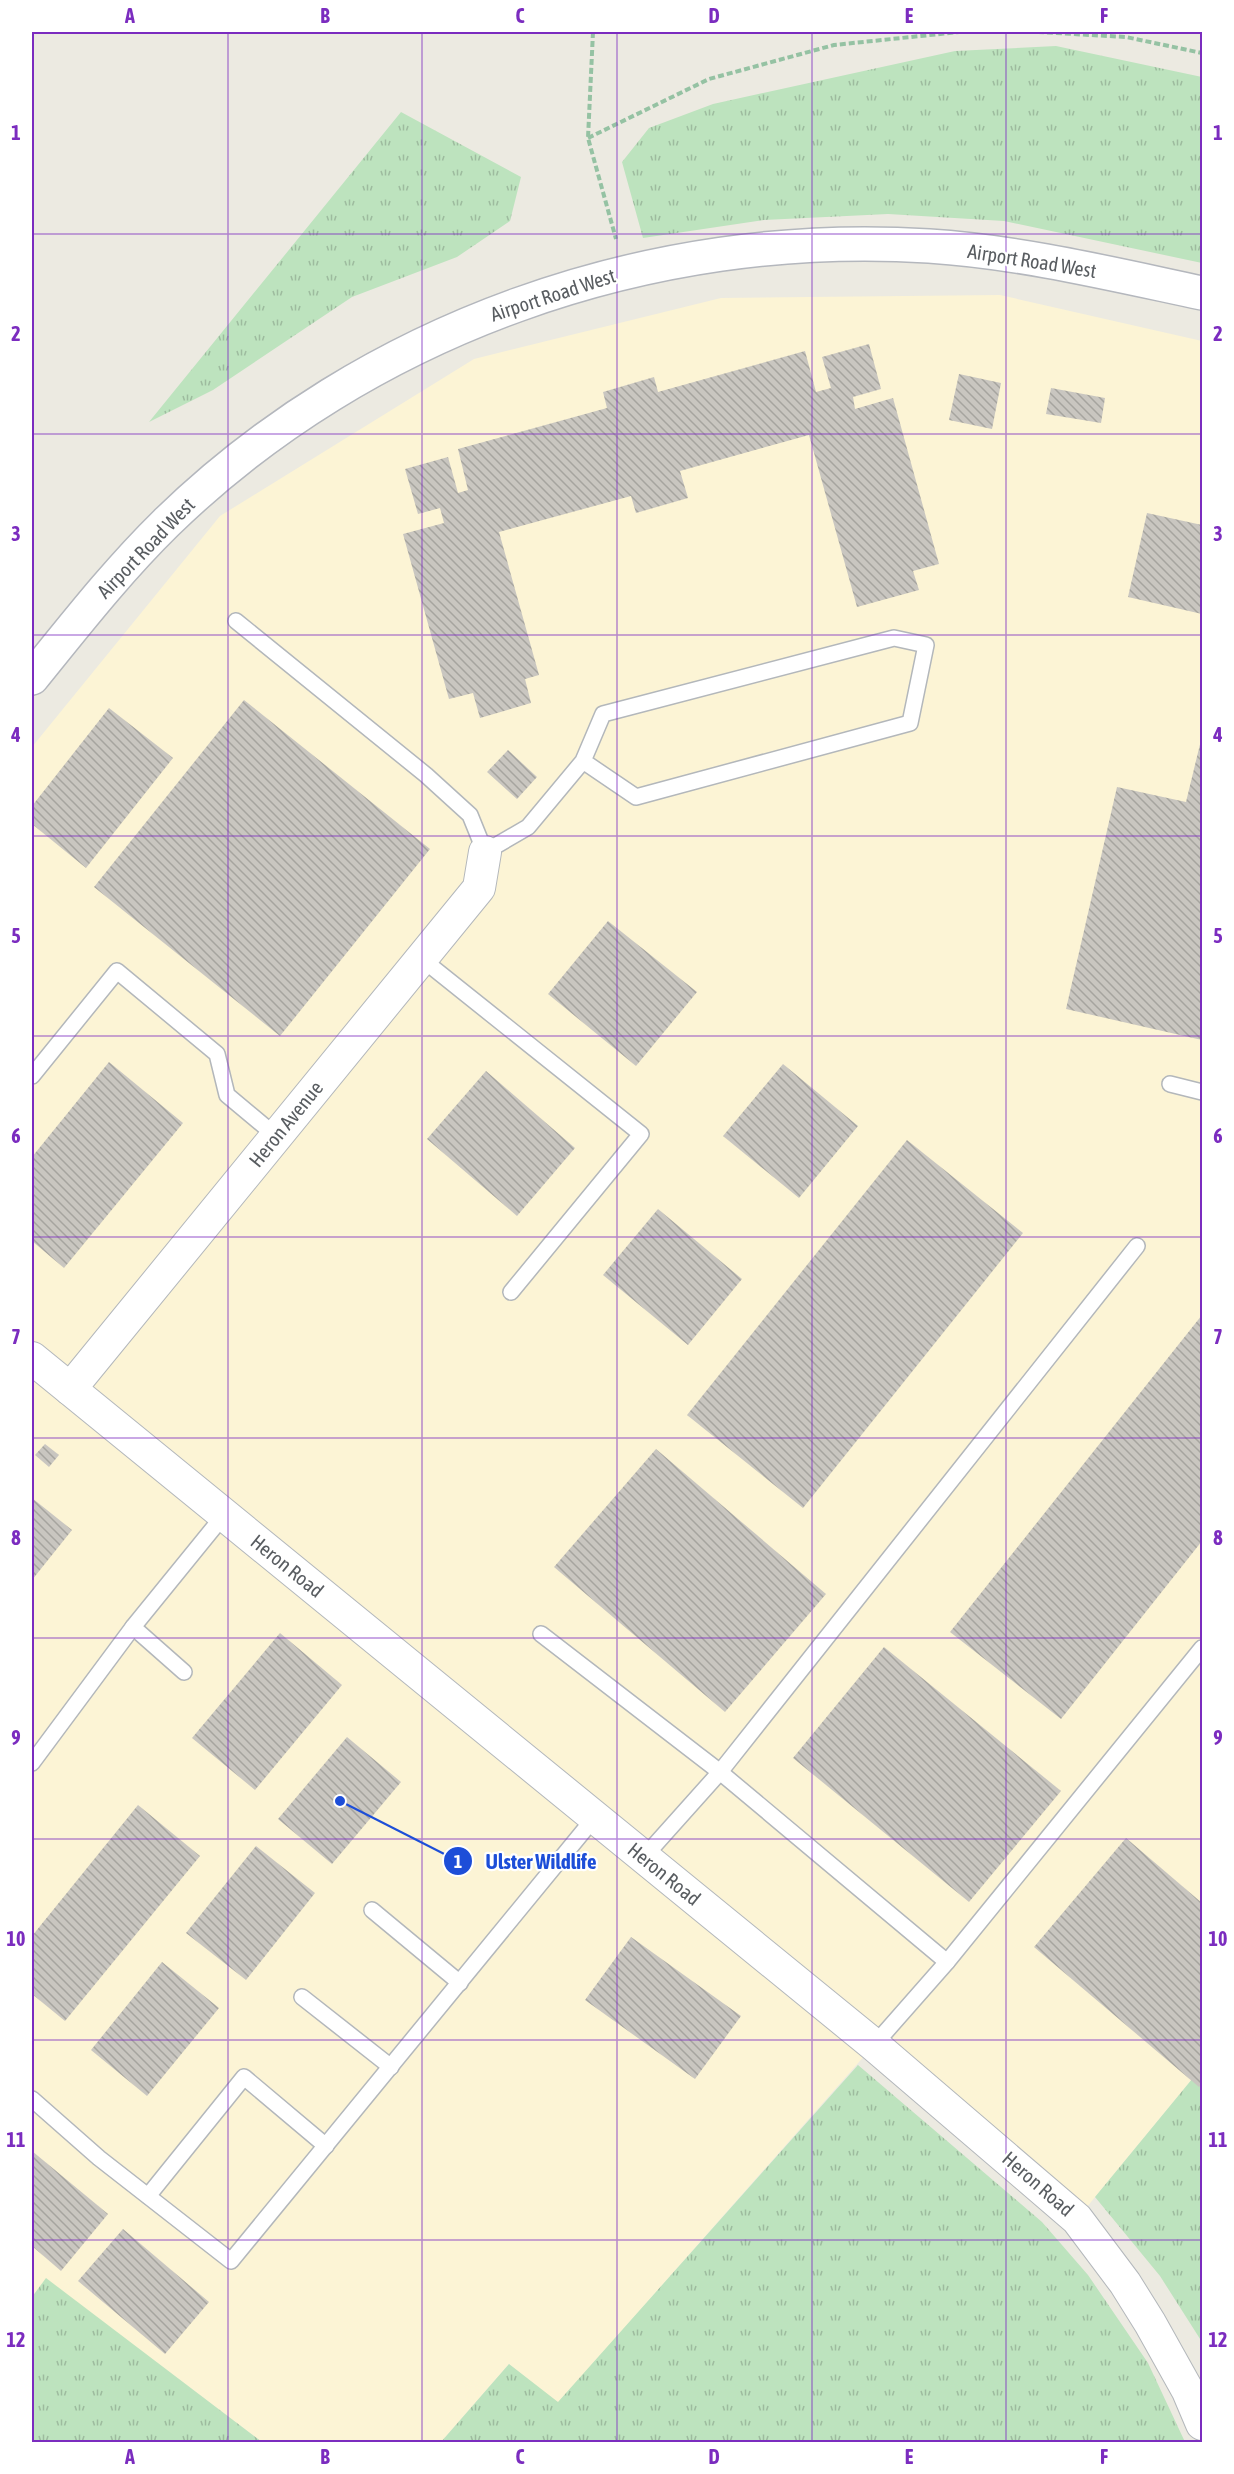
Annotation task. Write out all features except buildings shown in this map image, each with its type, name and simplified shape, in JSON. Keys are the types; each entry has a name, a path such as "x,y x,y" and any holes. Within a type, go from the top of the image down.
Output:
{"street":[{"name":"Airport Road West","path":"32,678 114,577 167,522 223,472 283,427 347,385 423,344 482,318 553,292 626,272 700,256 776,247 853,243 918,245 1004,253 1203,293"},
{"name":"Heron Avenue","path":"70,1389 479,888 485,852"},
{"name":"Heron Road","path":"32,1358 874,2045 1077,2219 1125,2283 1188,2391 1203,2424"}],"lane":[{"path":"236,621 426,775 470,815 485,852 528,827 583,762 603,714 894,638 926,645 910,723 636,797 583,762"},
{"path":"422,959 641,1134 511,1292"},
{"path":"32,1076 117,971 217,1054 226,1095 276,1136"},
{"path":"1170,1084 1203,1092"},
{"path":"644,1857 720,1772 1137,1246"},
{"path":"32,1763 133,1627 224,1515"},
{"path":"133,1627 184,1672"},
{"path":"541,1634 720,1772 947,1962"},
{"path":"874,2045 947,1962 1203,1648"},
{"path":"32,2099 148,2196 231,2261 595,1817"},
{"path":"372,1910 460,1983"},
{"path":"302,1997 391,2067"},
{"path":"148,2196 244,2077 326,2146"}],"path":[{"path":"593,32 588,138 626,272"},
{"path":"588,138 709,79 834,45 959,32"},
{"path":"1038,32 1126,37 1203,53"}],"shaded area":[{"path":"1000,295 1202,341 1202,2067 1077,2219 874,2045 558,2403 509,2364 441,2442 262,2442 46,2279 32,2297 32,747 220,516 474,359 721,298"}],"green space":[{"path":"1056,46 1202,77 1202,263 1004,221 888,214 764,220 643,238 622,162 649,128 713,104 955,51"},
{"path":"401,112 521,177 510,221 457,257 352,297 213,390 149,422"},
{"path":"858,2065 1042,2222 1088,2275 1148,2363 1185,2442 441,2442 509,2364 558,2402"},
{"path":"1202,2067 1202,2342 1160,2276 1095,2197"},
{"path":"46,2278 262,2442 32,2442 32,2297"}],"place":[{"name":"Ulster Wildlife","path":"340,1801"}]}
